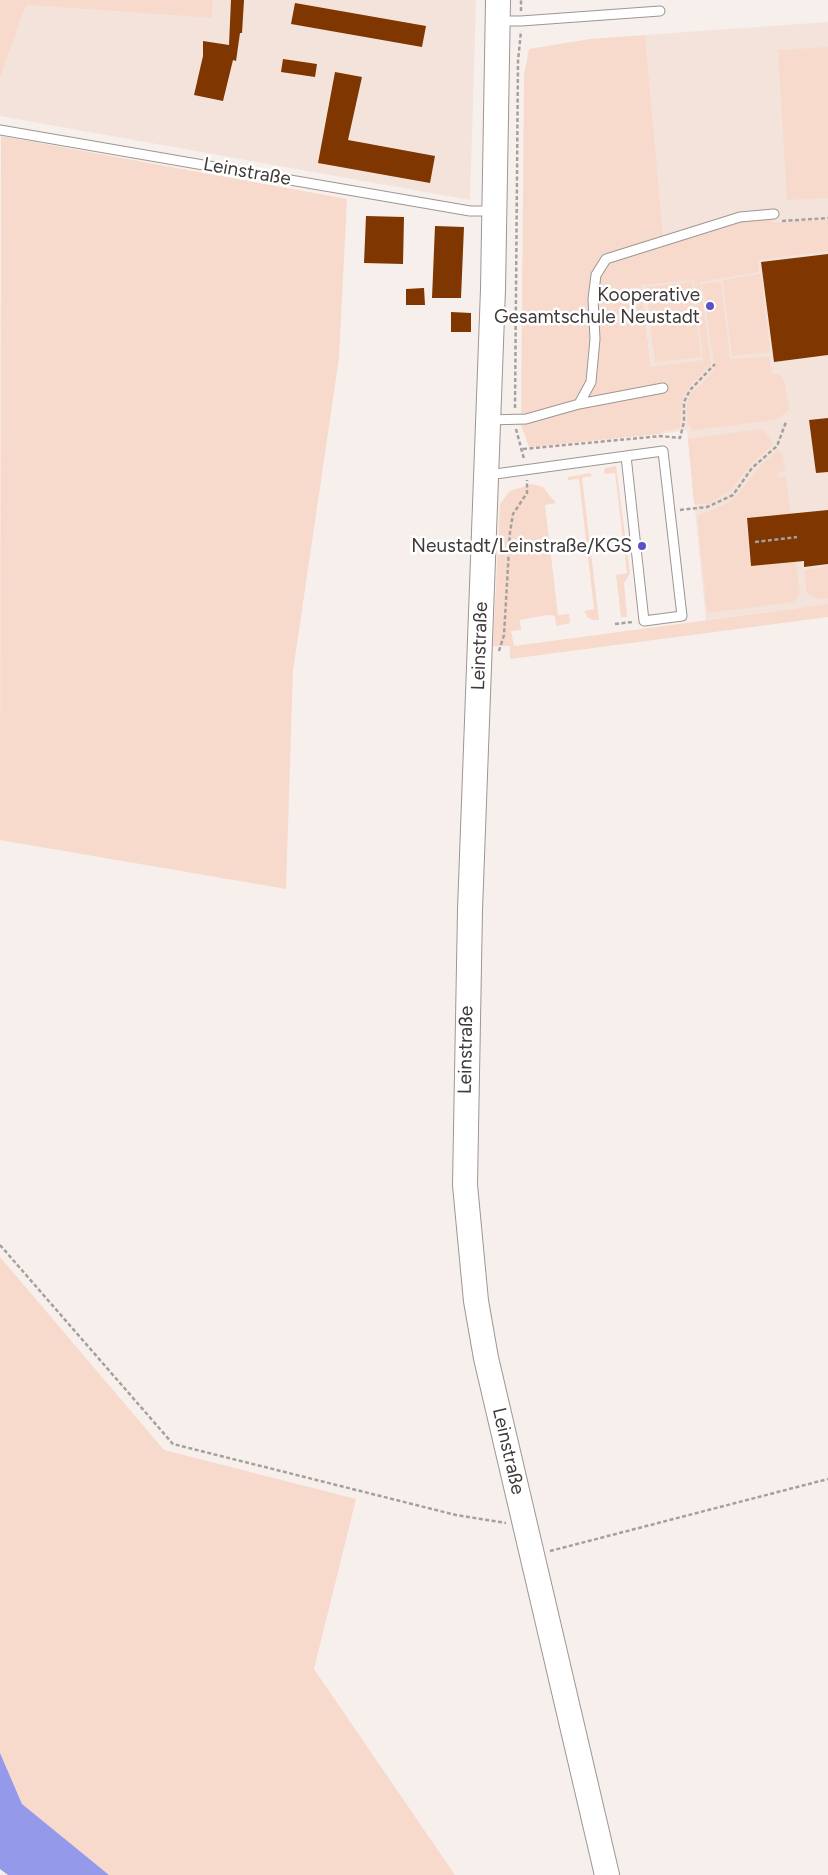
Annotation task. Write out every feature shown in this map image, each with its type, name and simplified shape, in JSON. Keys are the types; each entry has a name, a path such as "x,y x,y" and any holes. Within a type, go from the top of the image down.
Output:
{"main road":[{"name":"Leinstraße","path":"498,10 489,420 470,910 465,1185 476,1301 486,1358 607,1875"}],"lane":[{"path":"498,10 521,22 660,12"},
{"name":"Leinstraße","path":"0,130 470,211 494,211"},
{"path":"579,404 591,382 595,339 593,299 596,275 606,259 740,217 774,214"},
{"path":"489,420 515,419 579,404 663,388"},
{"path":"487,475 526,470 626,456 663,451 682,616 644,620 626,456"}],"path":[{"path":"498,657 504,634 510,532 513,514 528,494 526,470 522,449 517,436 515,419 518,61 521,0"},
{"path":"774,214 774,221 828,218"},
{"path":"522,449 662,436 680,438 684,422 684,402 690,390 715,364"},
{"path":"671,511 707,507 734,495 752,468 777,446 786,422"},
{"path":"755,542 797,537"},
{"path":"615,624 627,623"},
{"path":"0,1245 172,1444 456,1515 525,1526"},
{"path":"531,1554 546,1552 828,1479"}],"shaded area":[{"path":"0,0 213,0 212,18 26,5 0,78"},
{"path":"213,0 476,0 470,200 0,116 0,78 26,5 212,18"},
{"name":"Kooperative Gesamtschule Neustadt","path":"828,22 828,254 761,263 774,362 828,355 828,418 809,421 816,473 828,472 828,510 798,514 804,567 828,564 828,604 706,620 687,430 660,434 641,285 664,245 645,35","holes":["781,515 749,536 747,518"]},
{"path":"645,35 664,245 742,220 771,218 772,223 828,220 828,251 758,260 759,272 700,282 711,364 688,388 682,401 680,428 660,432 660,434 529,447 521,425 524,75 529,49 590,39","holes":["694,280 703,360 651,367 641,285"]},
{"path":"828,47 828,198 787,200 778,50"},
{"path":"1,136 347,199 339,358 293,671 286,889 0,840"},
{"path":"761,274 770,352 732,356 723,280"},
{"path":"692,282 701,357 655,362 646,287"},
{"path":"721,282 730,359 769,357 772,374 780,375 784,381 790,409 776,420 693,430 687,422 687,403 690,395 715,370 702,284"},
{"path":"762,429 774,444 752,463 730,491 707,504 694,504 688,439"},
{"path":"778,450 783,456 785,470 778,473 777,477 786,477 792,529 784,533 781,514 746,518 750,566 786,563 785,544 793,544 800,593 793,602 707,613 697,516 728,503 739,493 758,468"},
{"path":"616,466 630,574 624,583 627,617 621,617 616,575 627,573 615,473 605,474 604,471 605,468"},
{"path":"590,473 592,476 582,478 599,620 588,618 584,611 594,609 579,479 568,480 568,477"},
{"path":"532,484 543,487 556,503 545,505 558,615 569,614 570,623 556,626 555,616 547,615 520,620 521,630 511,631 514,646 828,604 828,617 510,659 510,646 493,646 500,504 510,491"},
{"path":"828,566 828,598 816,599 807,593 804,570"},
{"path":"0,1257 164,1450 356,1499 314,1669 455,1875 109,1875 22,1804 0,1753"}],"water":[{"path":"0,1753 22,1804 109,1875 8,1875 0,1869"}],"building":[{"path":"231,0 244,0 242,33 240,33 236,61 233,60 223,101 194,95 203,56 203,41 229,45"},
{"path":"295,3 426,26 422,47 291,24"},
{"path":"283,59 317,64 315,77 281,72"},
{"path":"335,72 362,77 348,140 435,156 430,183 318,163"},
{"path":"366,216 404,217 403,264 364,263"},
{"path":"435,226 464,227 461,298 432,298"},
{"path":"828,254 828,355 774,362 761,262"},
{"path":"424,288 425,305 406,305 406,289"},
{"path":"451,312 471,313 471,332 451,332"},
{"path":"828,418 828,472 816,473 809,420"},
{"path":"828,510 828,564 804,567 804,561 751,566 747,518"}],"place":[{"name":"Kooperative Gesamtschule Neustadt","path":"710,306"},
{"name":"Neustadt/Leinstraße/KGS","path":"642,546"}]}
